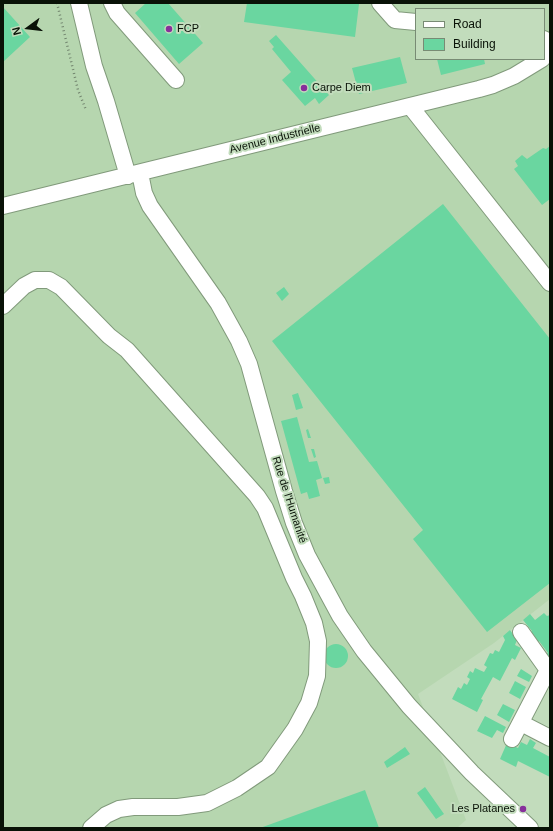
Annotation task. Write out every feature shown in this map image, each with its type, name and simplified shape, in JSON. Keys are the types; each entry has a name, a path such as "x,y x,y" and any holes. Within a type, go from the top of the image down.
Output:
{"street":[{"name":"Rue de l'Humanité","path":"79,3 90,53 106,101 134,174 150,206 218,303 239,341 250,370 292,518 308,555 340,616 364,651 409,706 472,773 530,828"},
{"path":"112,3 117,13 176,80"},
{"path":"380,3 395,20 415,22"},
{"path":"395,20 397,3"},
{"name":"Avenue Industrielle","path":"3,206 493,85 519,73 540,60"},
{"path":"410,106 550,283"},
{"path":"3,306 24,286 35,280 49,280 61,287 109,336 127,350 257,496 265,508 314,623 318,641 317,676 309,703 295,729 268,767 237,788 207,803 178,807 133,807 119,809 106,815 91,828"},
{"path":"512,739 545,688 548,670 521,632"},
{"path":"521,723 550,738"}],"path":[{"path":"57,3 78,90 86,110"}],"shaded area":[{"path":"3,3 550,3 550,599 494,643 418,694 466,820 457,828 3,828"}],"building":[{"path":"146,3 168,3 203,43 179,64 135,13"},
{"path":"247,3 359,4 355,37 244,22"},
{"path":"3,7 30,37 3,62"},
{"path":"276,35 329,95 319,104 315,98 305,106 282,80 291,72 272,49 274,47 269,41"},
{"path":"400,57 407,83 359,94 352,68"},
{"path":"437,60 484,60 485,64 441,75"},
{"path":"550,146 550,199 542,205 514,169 518,166 515,161 522,155 527,159 543,148 546,149"},
{"path":"443,204 550,339 550,583 487,632 413,539 423,530 272,341"},
{"path":"284,287 289,294 282,301 276,293"},
{"path":"298,393 303,408 296,410 292,395"},
{"path":"297,417 309,462 317,461 322,478 316,480 320,496 309,499 307,492 301,494 281,421"},
{"path":"308,429 311,438 308,438 306,430"},
{"path":"311,449 314,449 316,457 314,458"},
{"path":"329,477 330,483 325,484 323,478"},
{"path":"544,613 547,616 550,615 550,659 546,654 548,653 539,641 538,643 531,632 532,631 523,620 530,614 535,620"},
{"path":"510,630 517,640 515,645 521,648 515,660 512,658 500,681 493,677 481,699 483,700 477,712 452,699 458,687 461,689 464,683 467,685 470,679 467,677 470,671 473,673 475,668 484,672 487,667 484,665 490,653 493,654 495,650 499,652 505,640 503,636"},
{"path":"336,644 341,645 347,651 347,661 341,667 336,668 331,667 325,661 324,656 325,651 331,645"},
{"path":"521,669 532,676 529,682 517,676"},
{"path":"515,681 526,687 520,699 509,693"},
{"path":"503,704 515,710 509,722 497,715"},
{"path":"485,716 506,727 503,733 497,730 492,738 477,731"},
{"path":"530,739 536,743 533,748 550,757 550,777 518,761 516,767 500,759 507,743 518,748 521,742 527,745"},
{"path":"405,747 410,754 387,768 384,762"},
{"path":"425,787 444,814 436,819 417,793"},
{"path":"365,790 379,828 260,828"}],"place":[{"name":"FCP","path":"169,29"},
{"name":"Carpe Diem","path":"304,88"},
{"name":"Les Platanes","path":"523,809"}]}
